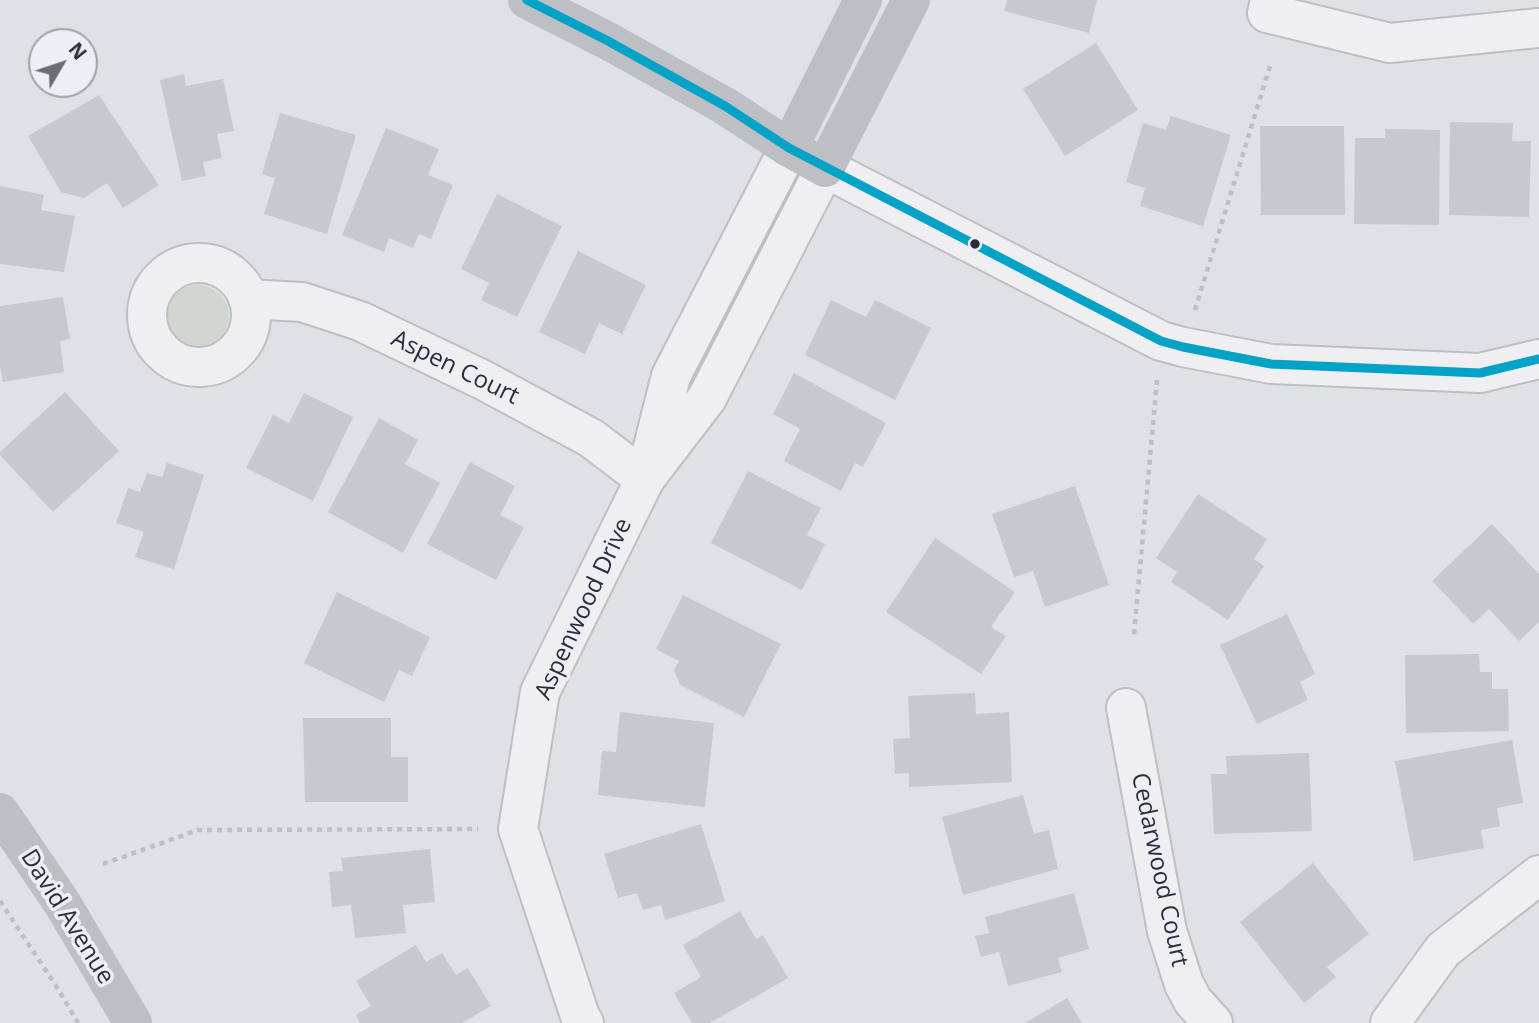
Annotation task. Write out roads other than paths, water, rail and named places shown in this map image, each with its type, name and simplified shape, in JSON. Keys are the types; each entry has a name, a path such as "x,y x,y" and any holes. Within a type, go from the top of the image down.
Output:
{"main road":[{"path":"527,0 726,106 789,148 825,168"},
{"name":"Aspenwood Drive","path":"789,148 863,0"},
{"name":"Aspenwood Drive","path":"825,168 911,0"},
{"name":"David Avenue","path":"0,812 62,903 133,1023"}],"street":[{"path":"1270,0 1267,13 1390,43 1539,28"},
{"name":"Aspenwood Drive","path":"645,479 671,376 789,148"},
{"name":"Aspenwood Drive","path":"584,1023 518,829 540,692 645,479 707,398 825,168"},
{"path":"825,168 1172,344 1271,364 1480,373 1539,359"},
{"name":"Aspen Court","path":"248,299 302,302 360,321 483,380 591,438 645,479"},
{"name":"Cedarwood Court","path":"1126,708 1167,931 1184,984 1193,1001 1213,1023"},
{"path":"1390,1023 1443,950 1539,875"}]}
